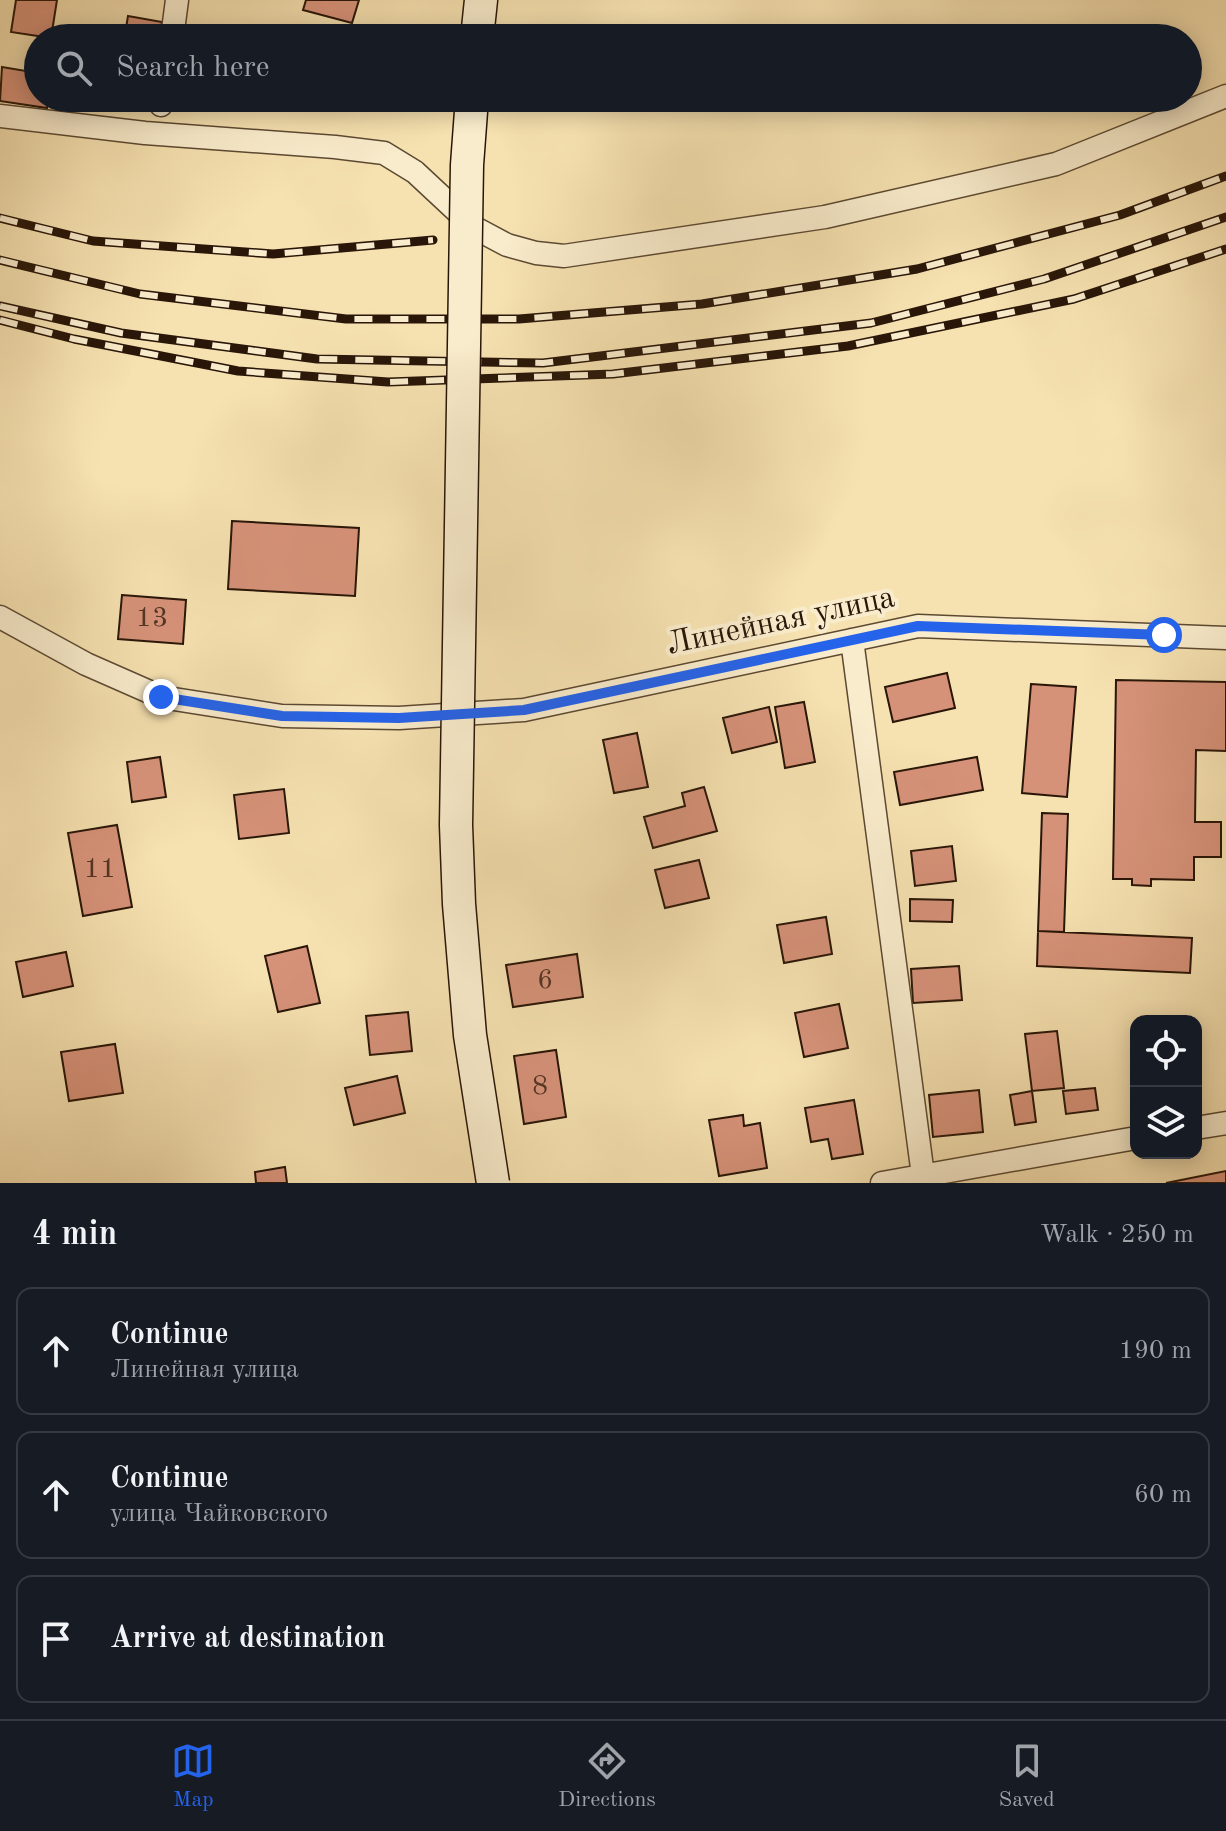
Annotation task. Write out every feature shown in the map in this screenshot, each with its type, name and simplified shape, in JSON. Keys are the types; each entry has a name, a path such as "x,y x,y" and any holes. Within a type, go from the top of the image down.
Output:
{"street":[{"path":"174,24 177,0"},
{"path":"478,24 481,0"},
{"path":"1202,106 1226,96"},
{"path":"471,112 467,165 456,825 470,1035 493,1183"},
{"path":"0,116 145,133 384,153 415,172 475,228 507,245 564,256 825,217 1056,164 1186,112"},
{"name":"Линейная улица","path":"0,617 86,664 161,697 282,716 399,718 524,710 918,626 1226,638"},
{"path":"852,640 923,1179"},
{"path":"1202,1127 1226,1123"},
{"path":"882,1183 923,1179 1130,1139"}],"building":[{"path":"16,0 57,0 53,24 24,24 24,34 11,32"},
{"path":"306,0 359,0 352,23 303,10"},
{"path":"128,16 162,22 162,24 127,24"},
{"path":"2,67 24,71 24,105 0,101"},
{"path":"232,521 359,528 355,596 228,589"},
{"path":"122,595 186,600 183,644 118,639"},
{"path":"947,673 955,708 893,722 885,687"},
{"path":"1116,680 1226,682 1226,751 1196,750 1195,822 1221,822 1221,857 1194,857 1194,880 1151,879 1151,886 1132,885 1132,879 1113,879"},
{"path":"1031,684 1076,687 1067,797 1022,793"},
{"path":"804,702 815,762 785,768 775,707"},
{"path":"769,707 777,742 732,753 723,718"},
{"path":"637,733 648,787 614,793 603,740"},
{"path":"160,757 166,797 132,802 127,762"},
{"path":"977,757 983,790 900,805 894,772"},
{"path":"704,787 717,831 653,848 644,817 685,806 682,793"},
{"path":"284,789 289,833 239,839 234,795"},
{"path":"1042,813 1068,814 1064,932 1038,931"},
{"path":"117,825 132,907 83,916 68,833"},
{"path":"952,846 956,881 915,886 911,851"},
{"path":"699,860 709,898 665,908 655,870"},
{"path":"910,899 953,900 952,922 910,921"},
{"path":"826,917 832,954 784,963 777,925"},
{"path":"1038,931 1192,938 1190,973 1037,966"},
{"path":"307,946 320,1003 278,1012 265,956"},
{"path":"66,952 73,986 23,997 16,962"},
{"path":"577,954 583,997 513,1007 506,965"},
{"path":"959,966 962,1000 913,1003 911,969"},
{"path":"839,1004 848,1048 804,1057 795,1013"},
{"path":"408,1012 412,1051 370,1055 366,1016"},
{"path":"1057,1031 1064,1088 1032,1091 1025,1034"},
{"path":"115,1044 123,1093 69,1101 61,1052"},
{"path":"556,1050 566,1117 524,1124 514,1056"},
{"path":"397,1076 405,1113 354,1125 345,1088"},
{"path":"1095,1088 1098,1110 1066,1114 1063,1091"},
{"path":"979,1090 983,1132 933,1137 929,1095"},
{"path":"1032,1091 1036,1122 1015,1125 1010,1095"},
{"path":"854,1100 863,1154 832,1159 828,1139 811,1142 805,1108"},
{"path":"743,1115 744,1126 760,1123 767,1168 719,1176 709,1120"},
{"path":"285,1167 287,1183 256,1183 255,1172"},
{"path":"1226,1171 1226,1183 1166,1183"}],"railway":[{"path":"0,260 140,294 346,319 519,319 702,304 917,269 1120,215 1226,176"},
{"path":"0,306 121,333 317,359 543,363 871,323 1044,279 1226,217"},
{"path":"0,218 93,241 273,254 433,240"},
{"path":"0,320 74,339 238,371 388,382 613,374 848,346 1074,299 1226,249"}],"route":[{"path":"161,697 282,716 399,718 524,710 918,626 1164,635"}]}
